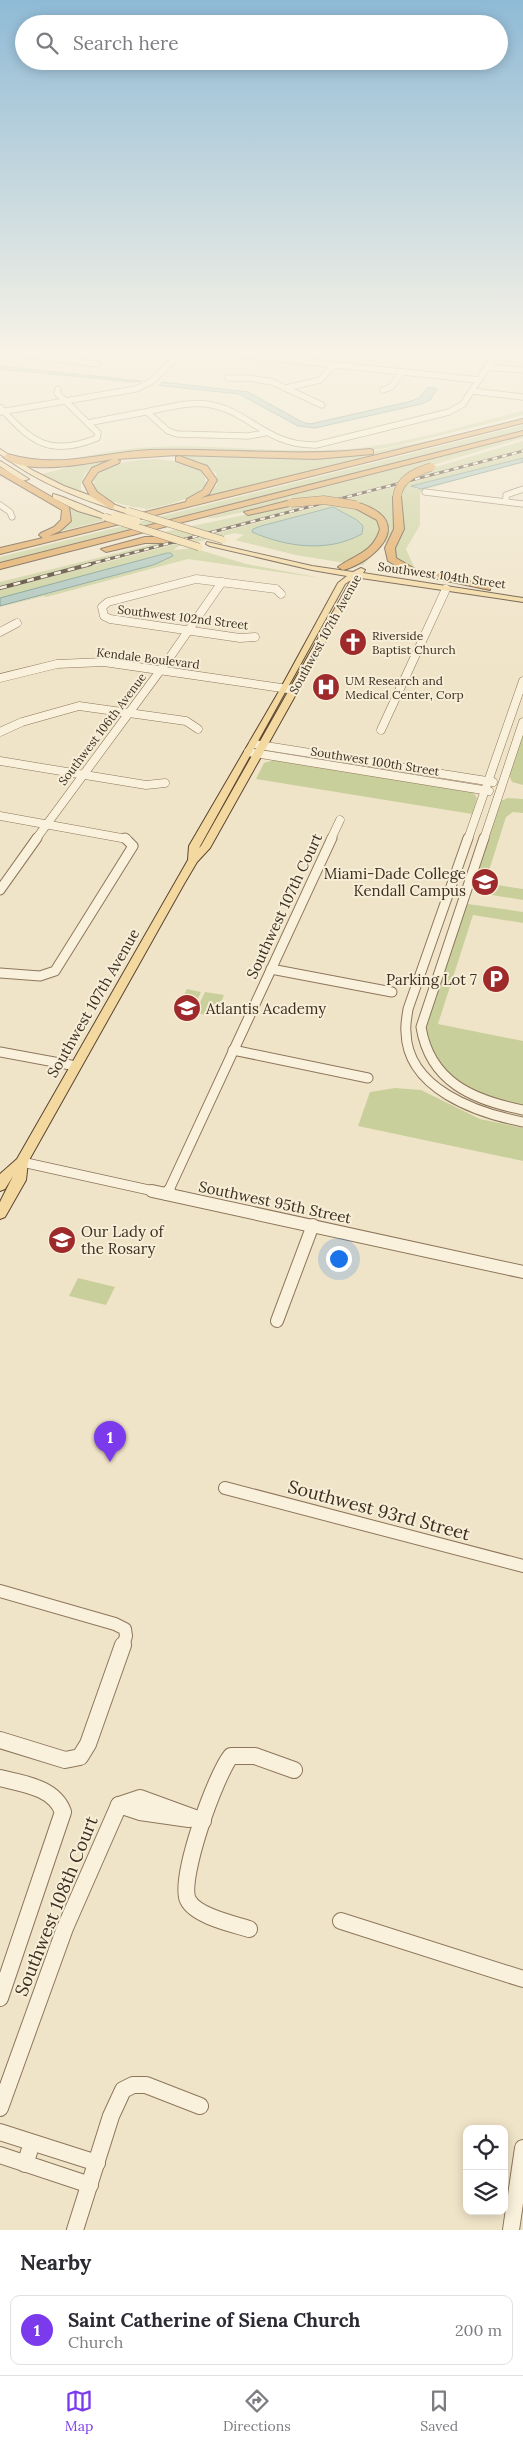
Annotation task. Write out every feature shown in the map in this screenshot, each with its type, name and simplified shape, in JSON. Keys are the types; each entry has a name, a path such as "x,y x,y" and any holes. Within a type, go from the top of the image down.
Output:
{"highway":[{"path":"2,457 34,465 70,463 124,456"},
{"path":"0,551 384,456"},
{"path":"0,566 432,456"},
{"path":"468,456 431,467 404,480 398,489 399,529 392,543 390,557 401,566 487,588"},
{"path":"111,506 93,494 87,482 95,470 109,464 135,458 164,457 191,462 209,472 213,480 206,492 187,502 154,514"},
{"path":"33,479 70,463"},
{"path":"0,470 23,485 60,504 67,511 67,519 60,527 20,546"},
{"path":"72,547 122,539 290,503 321,500 356,505 379,516 384,522 385,531 380,541 356,563 343,567"},
{"path":"0,575 106,548 150,539 178,540"},
{"path":"356,575 392,543"}],"main road":[{"path":"2,457 56,496 81,509 199,547 258,563 332,578 342,583"},
{"name":"Southwest 104th Street","path":"33,479 111,506 223,540 274,554 343,567 356,575"},
{"path":"56,496 210,544 271,560 356,575"},
{"path":"258,563 447,586"},
{"name":"Southwest 107th Avenue","path":"278,709 284,688 342,583 356,575"},
{"name":"Southwest 107th Avenue","path":"0,1186 6,1176 22,1162 193,860 205,848 255,749 278,709 295,690 356,575"},
{"name":"Southwest 104th Street","path":"447,586 487,588 523,593"},
{"name":"Southwest 104th Street","path":"447,586 523,600"},
{"name":"Southwest 107th Avenue","path":"0,1214 19,1180 22,1162"}],"street":[{"path":"506,502 506,495 523,489"},
{"path":"425,492 523,504"},
{"path":"0,505 10,512 12,517"},
{"name":"Southwest 102nd Street","path":"222,582 197,579 107,602 102,607 102,611 108,619 240,638 255,637"},
{"path":"222,582 276,590 281,594"},
{"name":"Southwest 106th Avenue","path":"0,890 82,774 131,713 222,582"},
{"path":"382,730 447,586"},
{"path":"0,632 18,623"},
{"name":"Kendale Boulevard","path":"0,678 44,666 75,662 104,662 295,690"},
{"path":"523,681 405,1020 406,1047 427,1079 444,1093 471,1108 499,1118 523,1122"},
{"path":"0,732 22,722 79,706 186,721 198,729"},
{"path":"523,722 421,1020 421,1034 424,1045 430,1059 442,1072 472,1095 523,1110"},
{"name":"Southwest 100th Street","path":"255,749 500,788"},
{"path":"0,761 146,785 165,782"},
{"path":"0,816 123,837 130,841 133,848 60,965 52,973 37,976 0,973"},
{"name":"Southwest 107th Court","path":"167,1194 340,820"},
{"path":"271,969 392,992"},
{"path":"233,1050 368,1078"},
{"path":"0,1052 76,1066"},
{"name":"Southwest 95th Street","path":"22,1162 523,1272"},
{"path":"277,1320 313,1225"},
{"name":"Southwest 93rd Street","path":"225,1488 523,1566"},
{"path":"0,1592 115,1624 125,1629 126,1636 88,1744 80,1757 65,1760 0,1740"},
{"path":"249,1930 198,1911 188,1900 186,1882 203,1821 217,1780 227,1759 241,1754 294,1770"},
{"path":"0,1998 63,1812 62,1805 52,1795 1,1780"},
{"name":"Southwest 108th Court","path":"0,2108 65,1928 119,1805 140,1812 203,1821"},
{"path":"341,1921 523,1979"},
{"path":"76,2230 120,2095 128,2087 146,2085 200,2106"},
{"path":"0,2132 97,2163"},
{"path":"25,2164 32,2143"},
{"path":"511,2230 523,2148"},
{"path":"0,2155 90,2185"}],"green space":[{"path":"89,456 126,456 60,462"},
{"path":"176,456 373,456 202,499 217,485 216,473 200,462"},
{"path":"400,456 420,456 0,563 0,557"},
{"path":"445,456 463,456 433,465 420,466 439,466 472,456 496,456 0,586 0,582 162,542 164,532 272,509 298,499 290,497 285,503 216,518 205,518"},
{"path":"511,456 523,456 523,458 412,486 416,489 421,489 523,462 422,490 420,493 420,525 406,549 415,569 394,558 395,550 404,530 401,497 392,536 363,565 359,565 383,541 390,529 385,518 371,509 378,520 380,533 368,549 345,563 296,555 235,540 244,535 235,533 179,546 173,550 193,548 246,564 321,578 188,559 46,597 0,607 153,565 173,555 167,553 0,598 0,590"},
{"path":"119,458 92,468 87,472 81,483 81,490 89,494 78,493 42,474 88,462"},
{"path":"157,459 183,462 204,473 206,484 201,490 187,498 145,510 145,508 114,502 105,498 95,488 94,481 103,470 121,463"},
{"path":"70,506 106,520 53,533 70,520 71,512 68,507"},
{"path":"523,734 523,785 512,782 509,775"},
{"path":"274,760 473,792 477,798 472,814 256,779 264,763"},
{"path":"508,798 523,799 523,813 513,812 506,817 485,883 523,889 523,900 479,893 472,889 500,801"},
{"path":"468,904 523,912 523,923 473,915 438,1024 523,1041 523,1107 489,1097 457,1080 443,1069 433,1056 427,1040 426,1021"},
{"path":"187,989 201,992 192,1011 177,1009"},
{"path":"205,992 224,995 215,1016 195,1013"},
{"path":"395,1088 421,1090 480,1119 523,1128 523,1161 358,1126 370,1092"},
{"path":"78,1278 115,1287 106,1305 69,1296"}],"water":[{"path":"523,458 523,462 421,489 411,486"},
{"path":"333,507 357,520 363,526 362,534 335,544 307,546 279,541 252,532 253,529 261,526"},
{"path":"171,553 173,556 153,565 0,606 0,598"}],"railway":[{"path":"86,565 504,456"},
{"path":"0,588 91,564"}],"place":[{"name":"Riverside Baptist Church","path":"353,642"},
{"name":"UM Research and Medical Center, Corp","path":"326,687"},
{"name":"Miami-Dade College Kendall Campus","path":"485,882"},
{"name":"Parking Lot 7","path":"496,979"},
{"name":"Atlantis Academy","path":"187,1008"},
{"name":"Our Lady of the Rosary","path":"62,1240"},
{"name":"Saint Catherine of Siena Church","path":"110,1462"}]}
